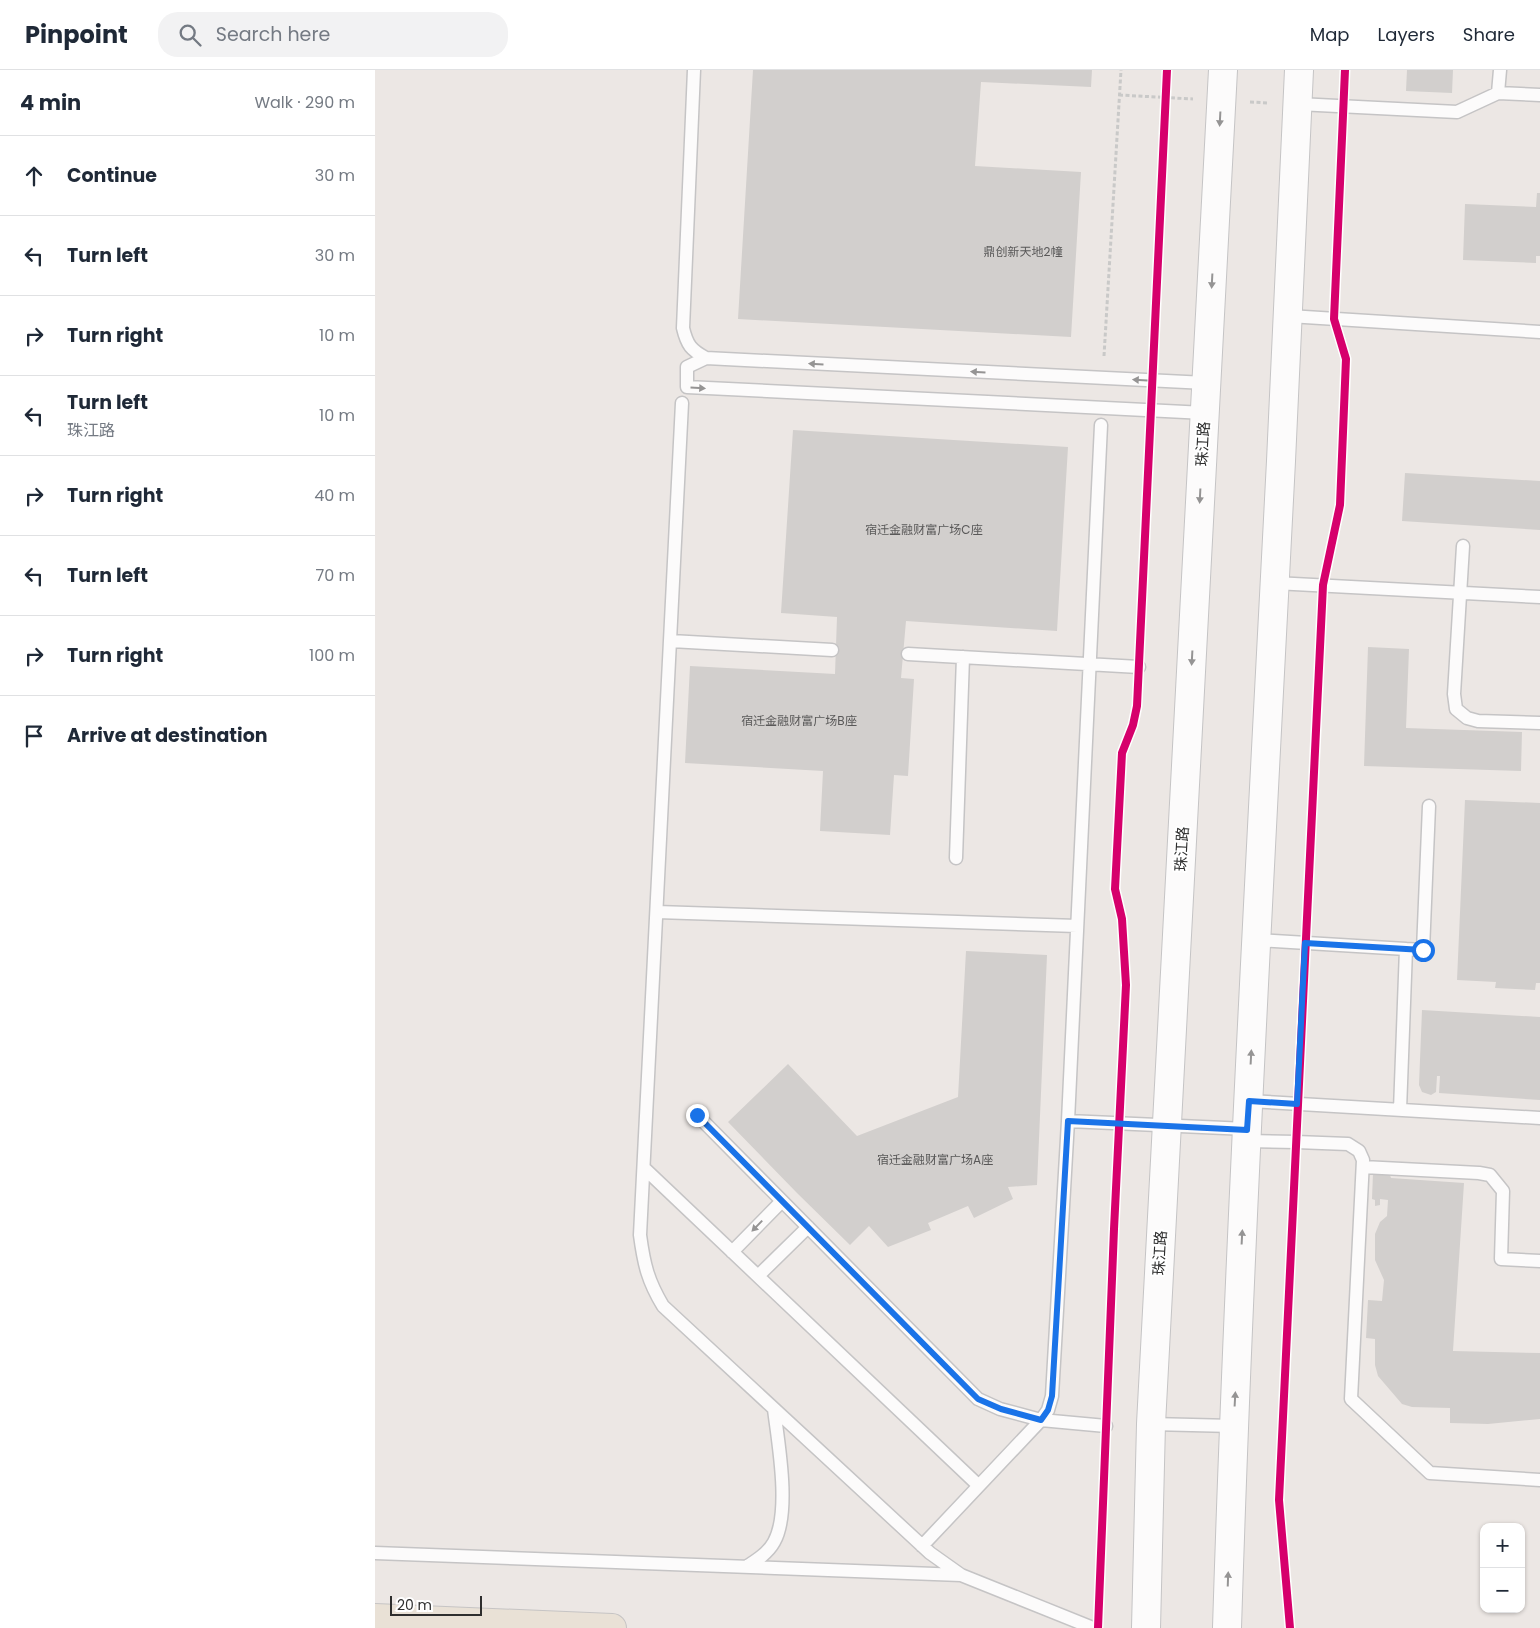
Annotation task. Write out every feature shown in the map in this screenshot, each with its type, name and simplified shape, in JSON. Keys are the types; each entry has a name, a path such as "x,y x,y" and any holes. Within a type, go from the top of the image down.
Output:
{"main road":[{"path":"375,1618 612,1628"}],"street":[{"name":"珠江路","path":"1146,1628 1151,1424 1223,70"},
{"path":"1227,1628 1233,1426 1246,1135 1289,316 1299,70"}],"lane":[{"path":"694,70 683,328 686,340 694,351 706,358 1206,383"},
{"path":"1498,93 1499,70"},
{"path":"1297,104 1457,112 1498,93 1540,95"},
{"path":"1289,316 1540,332"},
{"path":"706,358 687,367 687,388 1205,413"},
{"path":"683,403 644,1168 641,1235 643,1261 652,1286 663,1306 922,1546 961,1575 1093,1628"},
{"path":"922,1546 1041,1420 1048,1410 1052,1396 1068,1121 1101,425"},
{"path":"1463,546 1454,694 1456,709 1467,718 1540,723"},
{"path":"1275,583 1540,598"},
{"path":"671,641 832,650"},
{"path":"908,654 1139,667"},
{"path":"955,858 963,657"},
{"path":"1257,940 1423,950 1429,806"},
{"path":"657,912 1077,926"},
{"path":"1400,1110 1406,949"},
{"path":"1249,1101 1540,1118"},
{"path":"697,1115 978,1399 1001,1409 1041,1420 1106,1426"},
{"path":"1068,1121 1167,1126 1296,1142 1348,1144 1359,1151 1363,1160 1363,1167 1351,1399 1430,1473 1540,1480"},
{"path":"1363,1167 1490,1175 1503,1191 1501,1259 1540,1261"},
{"path":"644,1168 978,1486"},
{"path":"732,1252 782,1200"},
{"path":"758,1276 808,1227"},
{"path":"746,1567 764,1554 775,1541 781,1516 782,1479 774,1408"},
{"path":"1151,1424 1233,1426"},
{"path":"375,1553 961,1575"}],"path":[{"path":"1102,378 1121,70"},
{"path":"1165,108 1167,88"}],"building":[{"path":"753,70 1092,70 1091,87 981,82 975,166 1081,172 1071,337 738,319"},
{"path":"1407,70 1453,70 1452,93 1406,91"},
{"path":"1537,193 1540,193 1540,256 1536,256 1536,263 1463,260 1465,204 1536,207"},
{"path":"793,430 1068,447 1057,631 906,621 901,678 914,679 908,776 894,775 890,835 820,831 823,771 685,763 690,666 835,674 837,617 781,613"},
{"path":"1405,473 1540,481 1540,530 1402,521"},
{"path":"1368,647 1409,649 1406,728 1522,732 1521,771 1364,766"},
{"path":"1465,800 1540,803 1540,983 1536,983 1535,990 1495,988 1496,982 1457,980"},
{"path":"966,951 1047,955 1037,1185 1008,1187 1013,1199 974,1218 968,1206 928,1223 931,1230 888,1247 869,1226 850,1245 728,1122 788,1064 857,1136 958,1097"},
{"path":"1422,1010 1540,1017 1540,1100 1439,1093 1440,1076 1437,1076 1436,1092 1431,1095 1422,1092 1419,1085"},
{"path":"1373,1173 1390,1175 1391,1178 1464,1183 1453,1351 1540,1353 1540,1419 1488,1424 1450,1423 1450,1408 1412,1407 1402,1404 1378,1376 1375,1365 1375,1339 1366,1338 1368,1300 1382,1301 1384,1280 1375,1260 1375,1234 1380,1222 1387,1216 1388,1200 1380,1199 1380,1205 1375,1206 1375,1200 1372,1199"}],"cycle path":[{"path":"1098,1628 1126,985 1122,919 1115,889 1122,753 1133,725 1137,706 1167,70"},
{"path":"1290,1628 1279,1500 1323,585 1340,505 1346,359 1334,319 1345,70"}],"route":[{"path":"697,1115 978,1399 1001,1409 1041,1420 1048,1410 1052,1396 1068,1121 1247,1130 1249,1101 1297,1104 1305,943 1423,950"}]}
